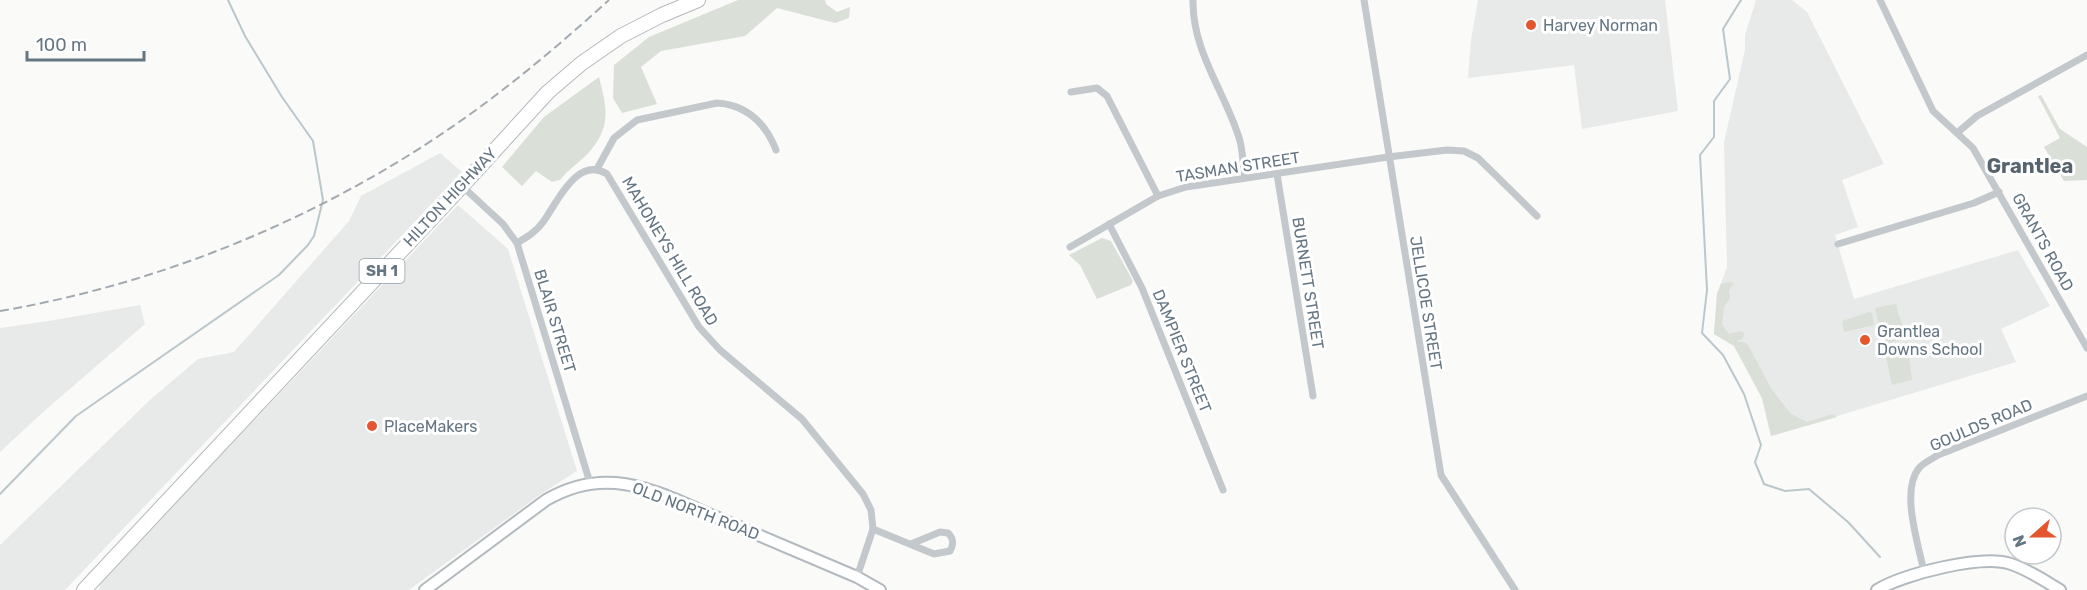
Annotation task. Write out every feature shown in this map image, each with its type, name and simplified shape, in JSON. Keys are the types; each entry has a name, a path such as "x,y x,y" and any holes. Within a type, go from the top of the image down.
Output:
{"highway":[{"name":"HILTON HIGHWAY","path":"84,590 462,186 532,108 573,69 601,49 641,26 698,0"}],"street":[{"path":"1193,0 1193,20 1197,39 1240,142 1245,178"},
{"name":"JELLICOE STREET","path":"1364,0 1441,475 1515,590"},
{"name":"GRANTS ROAD","path":"1880,0 1933,111 1972,148 2087,348"},
{"path":"1957,133 1977,116 2087,55"},
{"path":"1071,92 1097,88 1107,96 1158,196"},
{"path":"597,170 614,138 637,120 717,103 730,104 744,109 758,119 768,131 776,150"},
{"name":"TASMAN STREET","path":"1070,247 1158,196 1197,185 1447,150 1464,151 1478,158 1537,216"},
{"name":"MAHONEYS HILL ROAD","path":"517,243 530,235 542,223 577,176 590,170 607,174 699,327 710,340 802,418 853,480 868,503 873,529"},
{"name":"BURNETT STREET","path":"1277,174 1313,396"},
{"name":"BLAIR STREET","path":"462,186 503,224 517,243 590,483"},
{"path":"1838,244 1974,203 1999,192"},
{"name":"DAMPIER STREET","path":"1109,224 1142,288 1223,490"},
{"name":"GOULDS ROAD","path":"1924,572 1910,500 1912,482 1919,468 1938,455 2087,396"},
{"name":"OLD NORTH ROAD","path":"425,590 546,500 565,490 590,483 633,485 659,494 856,577 880,590"},
{"path":"856,577 873,529 934,554 950,551 953,538 948,533 940,532 911,544"},
{"path":"1878,590 1897,580 1924,572 1979,562 2010,563 2060,590"}],"shaded area":[{"path":"738,0 825,0 826,4 837,12 850,7 849,18 835,23 777,8 745,36 661,51 641,67 657,104 622,113 613,98 614,65 649,37"},
{"path":"1478,0 1665,0 1678,111 1582,129 1574,65 1468,78 1471,40"},
{"path":"1756,0 1792,0 1807,12 1884,164 1842,180 1858,227 1835,235 1854,299 2018,250 2050,306 2001,329 2016,362 1771,436 1762,398 1734,346 1714,334 1717,294 1727,267 1724,142 1745,50 1745,35"},
{"path":"599,77 606,115 598,141 560,180 552,182 536,171 522,186 502,167 544,117"},
{"path":"2041,95 2060,129 2087,147 2087,180 2064,181 2044,147 2060,138 2038,96"},
{"path":"440,153 462,172 65,590 0,590 0,545 151,399 198,359 234,352 349,221 361,196"},
{"path":"458,205 508,249 577,471 541,494 409,590 99,590 100,583"},
{"path":"1102,238 1111,241 1133,281 1131,285 1097,299 1080,265 1069,255"},
{"path":"1734,283 1729,290 1730,298 1724,307 1722,325 1729,334 1740,331 1744,333 1743,338 1736,342 1744,342 1748,345 1772,390 1791,414 1807,422 1833,414 1837,417 1771,436 1762,398 1734,346 1714,334 1717,294 1721,284"},
{"path":"1896,304 1906,339 1883,344 1875,308"},
{"path":"140,305 145,324 0,452 0,328"},
{"path":"1872,313 1874,325 1844,332 1842,321"},
{"path":"1907,342 1912,380 1892,385 1884,347"}],"waterway":[{"path":"0,494 76,416 279,275 314,236 323,200 313,141 282,97 245,36 228,0"},
{"path":"1741,0 1723,29 1730,79 1714,101 1714,137 1700,155 1707,290 1702,333 1723,355 1744,394 1761,445 1755,462 1764,484 1785,491 1809,489 1848,522 1880,557"}],"railway":[{"path":"0,311 64,298 190,261 252,237 312,209 370,178 426,144 480,107 546,55 609,0"}],"place":[{"name":"Harvey Norman","path":"1531,25"},
{"name":"Grantlea Downs School","path":"1865,340"},
{"name":"PlaceMakers","path":"372,426"}],"district":[{"name":"Grantlea","path":"2030,166"}]}
